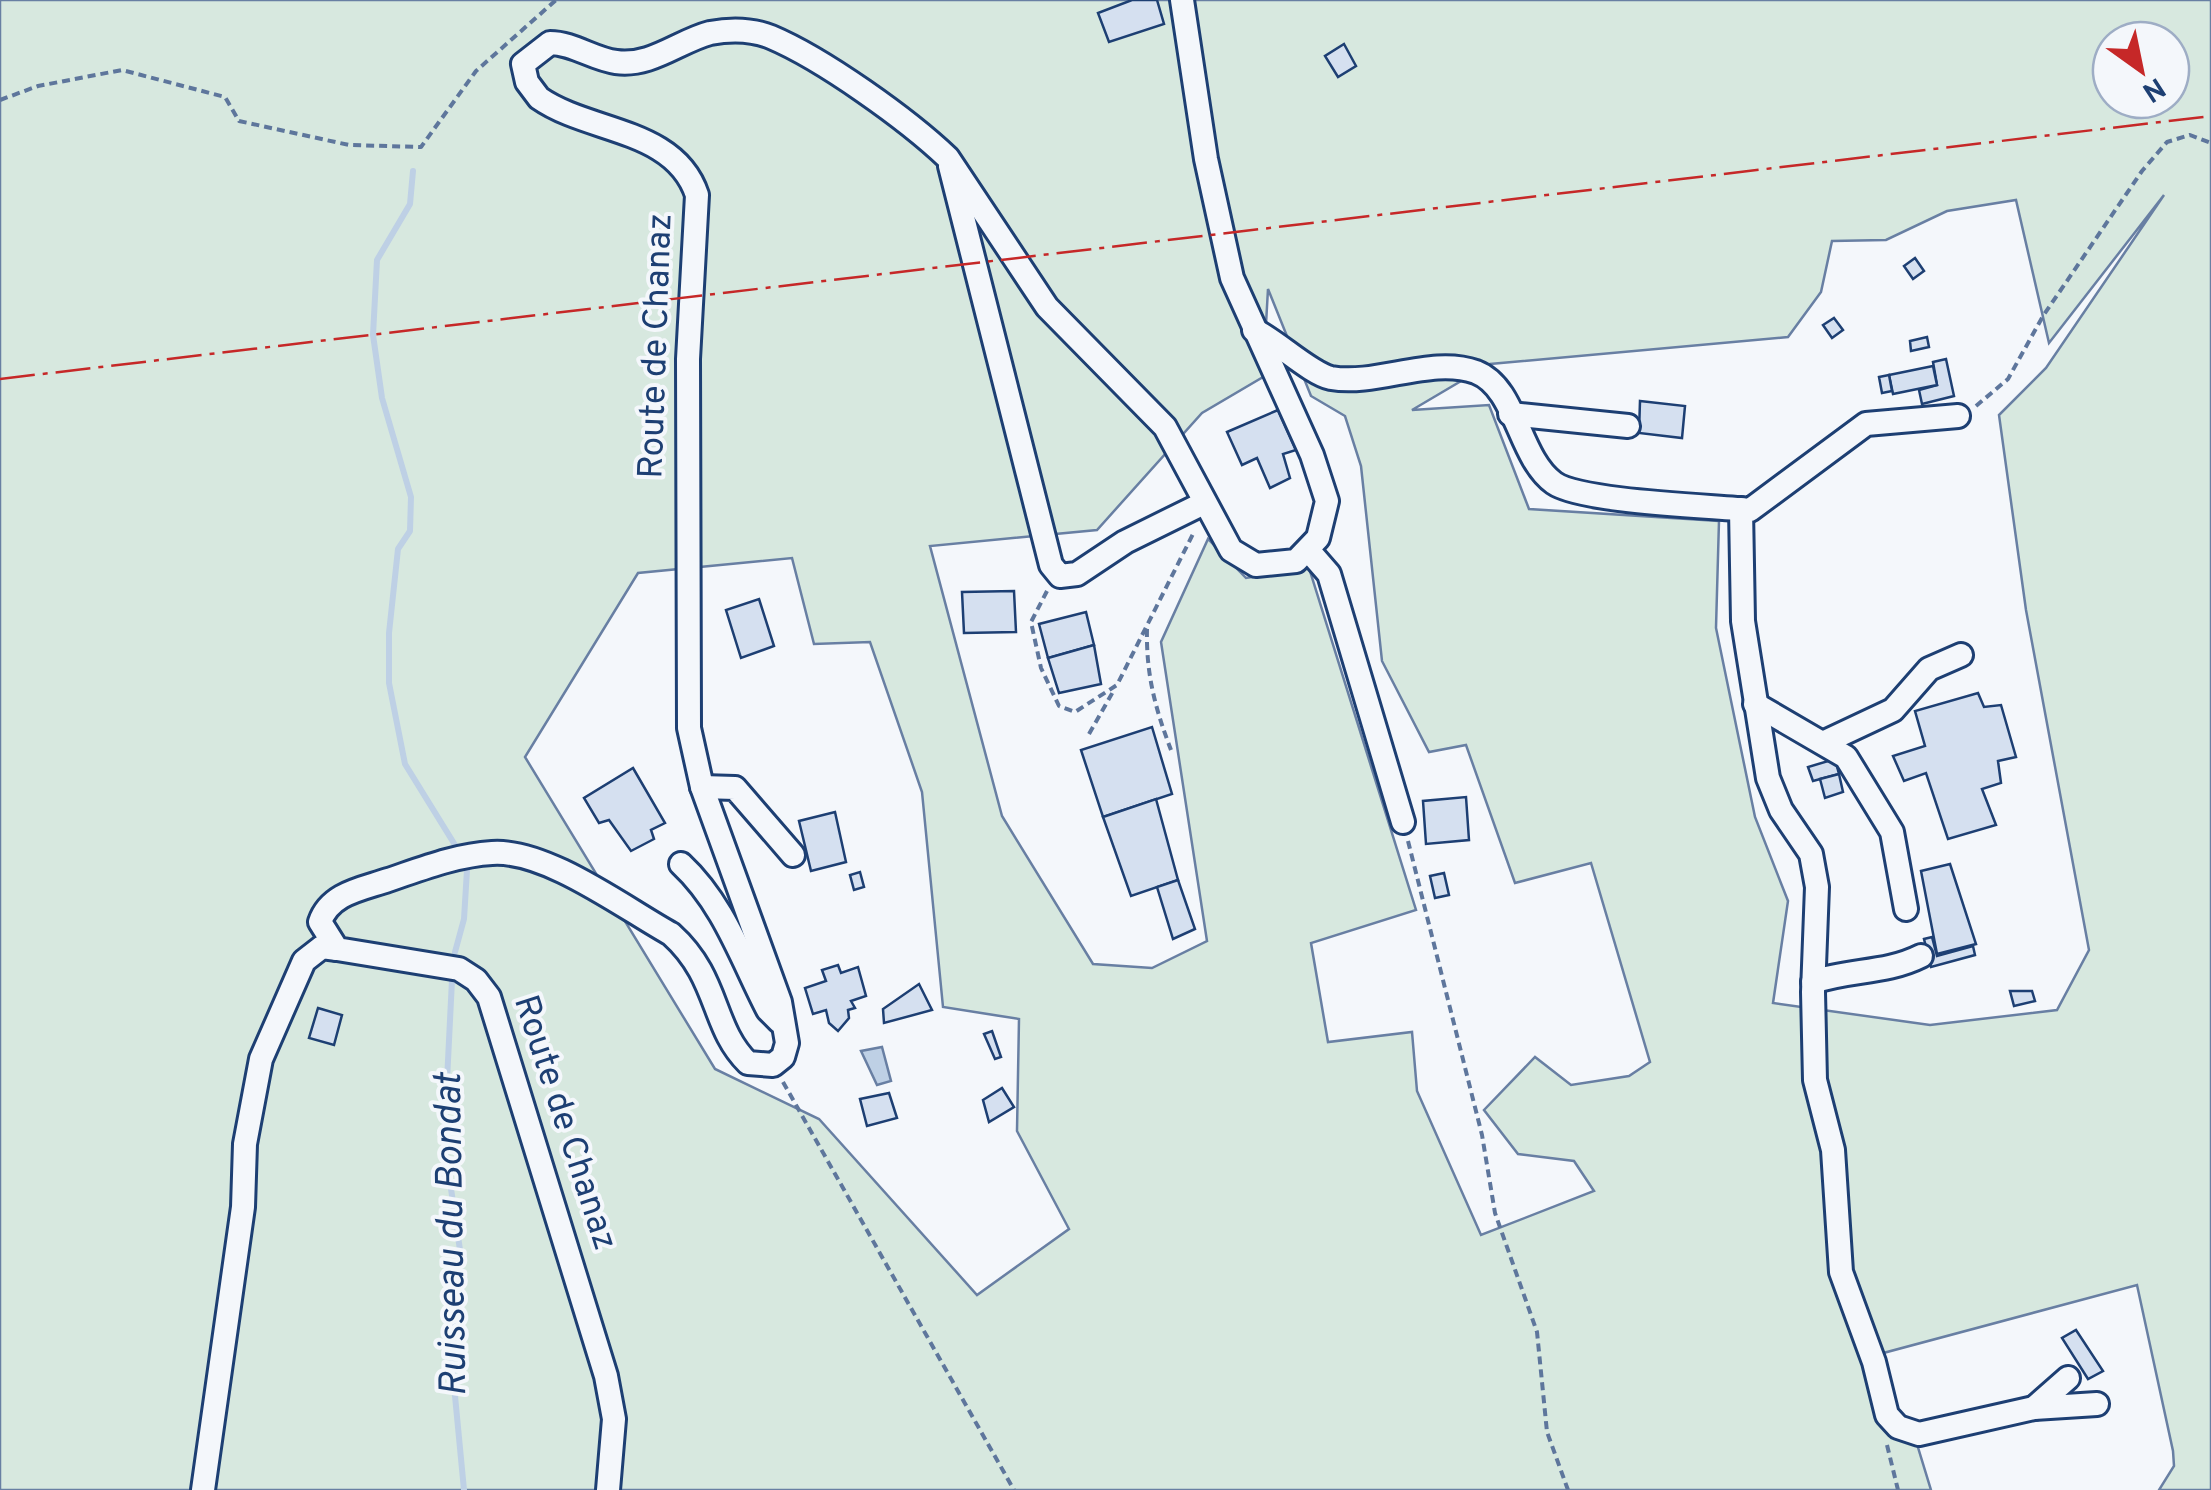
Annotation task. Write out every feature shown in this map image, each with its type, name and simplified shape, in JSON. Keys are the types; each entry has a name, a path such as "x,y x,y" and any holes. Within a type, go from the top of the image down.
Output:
{"street":[{"path":"1182,0 1232,278 1323,488 1325,519 1309,552 1329,574 1403,822"},
{"name":"Route de Chanaz","path":"786,1028 702,786 689,728 686,520 697,195 690,177 673,157 540,98 526,82 523,64 550,43 616,62 638,61 708,34 737,29 757,33 814,62 948,158 1047,306 1165,427 1230,550 1256,565 1282,565 1309,552"},
{"path":"948,158 1052,565 1060,576 1077,574 1125,542 1206,505"},
{"path":"1254,330 1278,341 1326,377 1364,381 1424,370 1472,371 1492,380 1541,470 1569,491 1758,508 1866,424 1958,416"},
{"path":"1510,414 1628,426"},
{"path":"1742,509 1739,573 1768,778 1781,810 1811,854 1819,920 1813,982 1815,1080 1833,1150 1841,1272 1884,1405 1898,1426 1920,1434 2034,1408 2097,1404"},
{"path":"1824,742 1893,710 1928,670 1961,655"},
{"path":"1755,704 1789,728 1824,742 1846,758 1892,832 1906,910"},
{"path":"702,786 735,788 793,855"},
{"path":"337,949 320,922 324,911 344,894 445,862 492,853 534,859 671,934 702,967 734,1050 748,1064 772,1065 782,1057 786,1028 768,1010 723,916 701,882 682,864"},
{"path":"203,1490 243,1207 245,1144 261,1059 304,961 322,947 337,949"},
{"name":"Route de Chanaz","path":"337,949 459,969 476,980 489,997 606,1376 614,1419 608,1490"},
{"path":"1813,982 1835,975 1898,968 1921,956"},
{"path":"2034,1408 2068,1378"}],"path":[{"path":"0,100 38,86 122,70 225,96 238,121 349,145 421,147 476,71 556,0"},
{"path":"1958,416 1987,400 2008,379 2043,316 2142,171 2167,142 2190,135 2211,143"},
{"path":"1090,734 1206,505"},
{"path":"1060,576 1038,602 1031,622 1050,690 1059,706 1075,712 1117,685"},
{"path":"1148,624 1146,668 1152,702 1171,750"},
{"path":"1403,822 1482,1135 1495,1212 1537,1332 1547,1432 1568,1490"},
{"path":"772,1065 1014,1490"}],"shaded area":[{"path":"0,0 2211,0 2211,1490 2159,1490 2174,1466 2173,1451 2137,1285 1876,1355 1896,1433 1916,1441 1931,1490 0,1490","holes":["2164,195 2046,368 1999,415 2026,610 2089,950 2057,1010 1930,1025 1773,1003 1788,901 1755,817 1716,628 1719,521 1529,509 1489,405 1412,410 1490,364 1788,337 1821,292 1832,241 1886,240 1947,211 2016,200 2049,343","1268,289 1311,396 1345,416 1361,466 1382,661 1429,752 1466,745 1515,883 1591,863 1650,1062 1629,1076 1571,1085 1535,1057 1484,1110 1518,1154 1574,1161 1594,1191 1481,1235 1417,1091 1412,1032 1328,1042 1311,943 1416,910 1309,568 1246,578 1208,539 1161,642 1207,941 1152,968 1093,964 1002,816 930,546 1097,530 1202,413 1263,377","792,558 814,644 870,642 922,792 943,1007 1019,1019 1017,1131 1069,1229 977,1295 819,1119 715,1069 525,757 638,573"]}],"water":[{"path":"882,1047 891,1081 877,1085 861,1051"}],"building":[{"path":"1132,0 1157,0 1164,24 1109,42 1098,13"},
{"path":"1344,44 1356,66 1338,77 1325,56"},
{"path":"1915,258 1924,271 1913,279 1904,266"},
{"path":"1834,318 1843,330 1832,338 1823,325"},
{"path":"1927,337 1929,347 1911,351 1910,341"},
{"path":"1946,359 1954,396 1922,404 1919,390 1937,385 1933,362"},
{"path":"1933,366 1937,385 1893,394 1889,375"},
{"path":"1889,375 1892,391 1882,393 1879,377"},
{"path":"1640,401 1685,406 1682,438 1639,433"},
{"path":"1278,410 1296,450 1283,454 1290,478 1270,488 1257,458 1242,465 1227,432"},
{"path":"1014,591 1016,632 964,633 962,592"},
{"path":"759,599 774,646 741,658 726,610"},
{"path":"1086,612 1094,645 1048,658 1039,624"},
{"path":"1094,645 1101,684 1059,693 1048,658"},
{"path":"1978,693 1984,707 2001,705 2016,757 1998,761 2001,783 1982,789 1996,825 1948,839 1926,773 1904,781 1893,756 1925,746 1915,711"},
{"path":"1152,727 1172,794 1103,817 1081,750"},
{"path":"1835,759 1839,774 1813,781 1808,767"},
{"path":"633,768 665,823 651,830 654,839 631,851 609,820 599,823 584,798"},
{"path":"1839,774 1843,792 1825,798 1820,779"},
{"path":"1466,797 1469,840 1426,844 1423,801"},
{"path":"1156,799 1178,880 1131,896 1103,817"},
{"path":"835,812 846,862 811,871 799,821"},
{"path":"1950,864 1976,944 1937,954 1921,871"},
{"path":"860,872 864,887 854,890 850,875"},
{"path":"1444,873 1449,895 1435,898 1430,876"},
{"path":"1178,880 1195,929 1173,939 1157,887"},
{"path":"1932,937 1937,956 1973,946 1975,955 1931,967 1924,939"},
{"path":"838,965 841,973 858,967 866,996 851,1001 855,1008 848,1010 849,1018 838,1031 829,1023 826,1010 813,1014 805,988 826,981 822,970"},
{"path":"919,984 932,1010 884,1023 883,1009"},
{"path":"2010,991 2032,991 2035,1001 2014,1006"},
{"path":"318,1008 342,1015 334,1045 309,1038"},
{"path":"992,1031 1001,1057 995,1059 984,1034"},
{"path":"1002,1088 1014,1107 989,1122 983,1100"},
{"path":"889,1093 897,1118 867,1126 860,1099"},
{"path":"2076,1330 2103,1371 2088,1379 2062,1338"}],"waterway":[{"name":"Ruisseau du Bondat","path":"413,171 410,204 377,260 373,335 382,398 411,497 410,531 398,549 389,633 389,683 405,764 455,845"},
{"name":"Ruisseau du Bondat","path":"455,952 464,919 467,870"},
{"name":"Ruisseau du Bondat","path":"452,980 444,1141 460,1250 451,1354 464,1490"}],"power":[{"path":"0,379 2211,116"}]}
